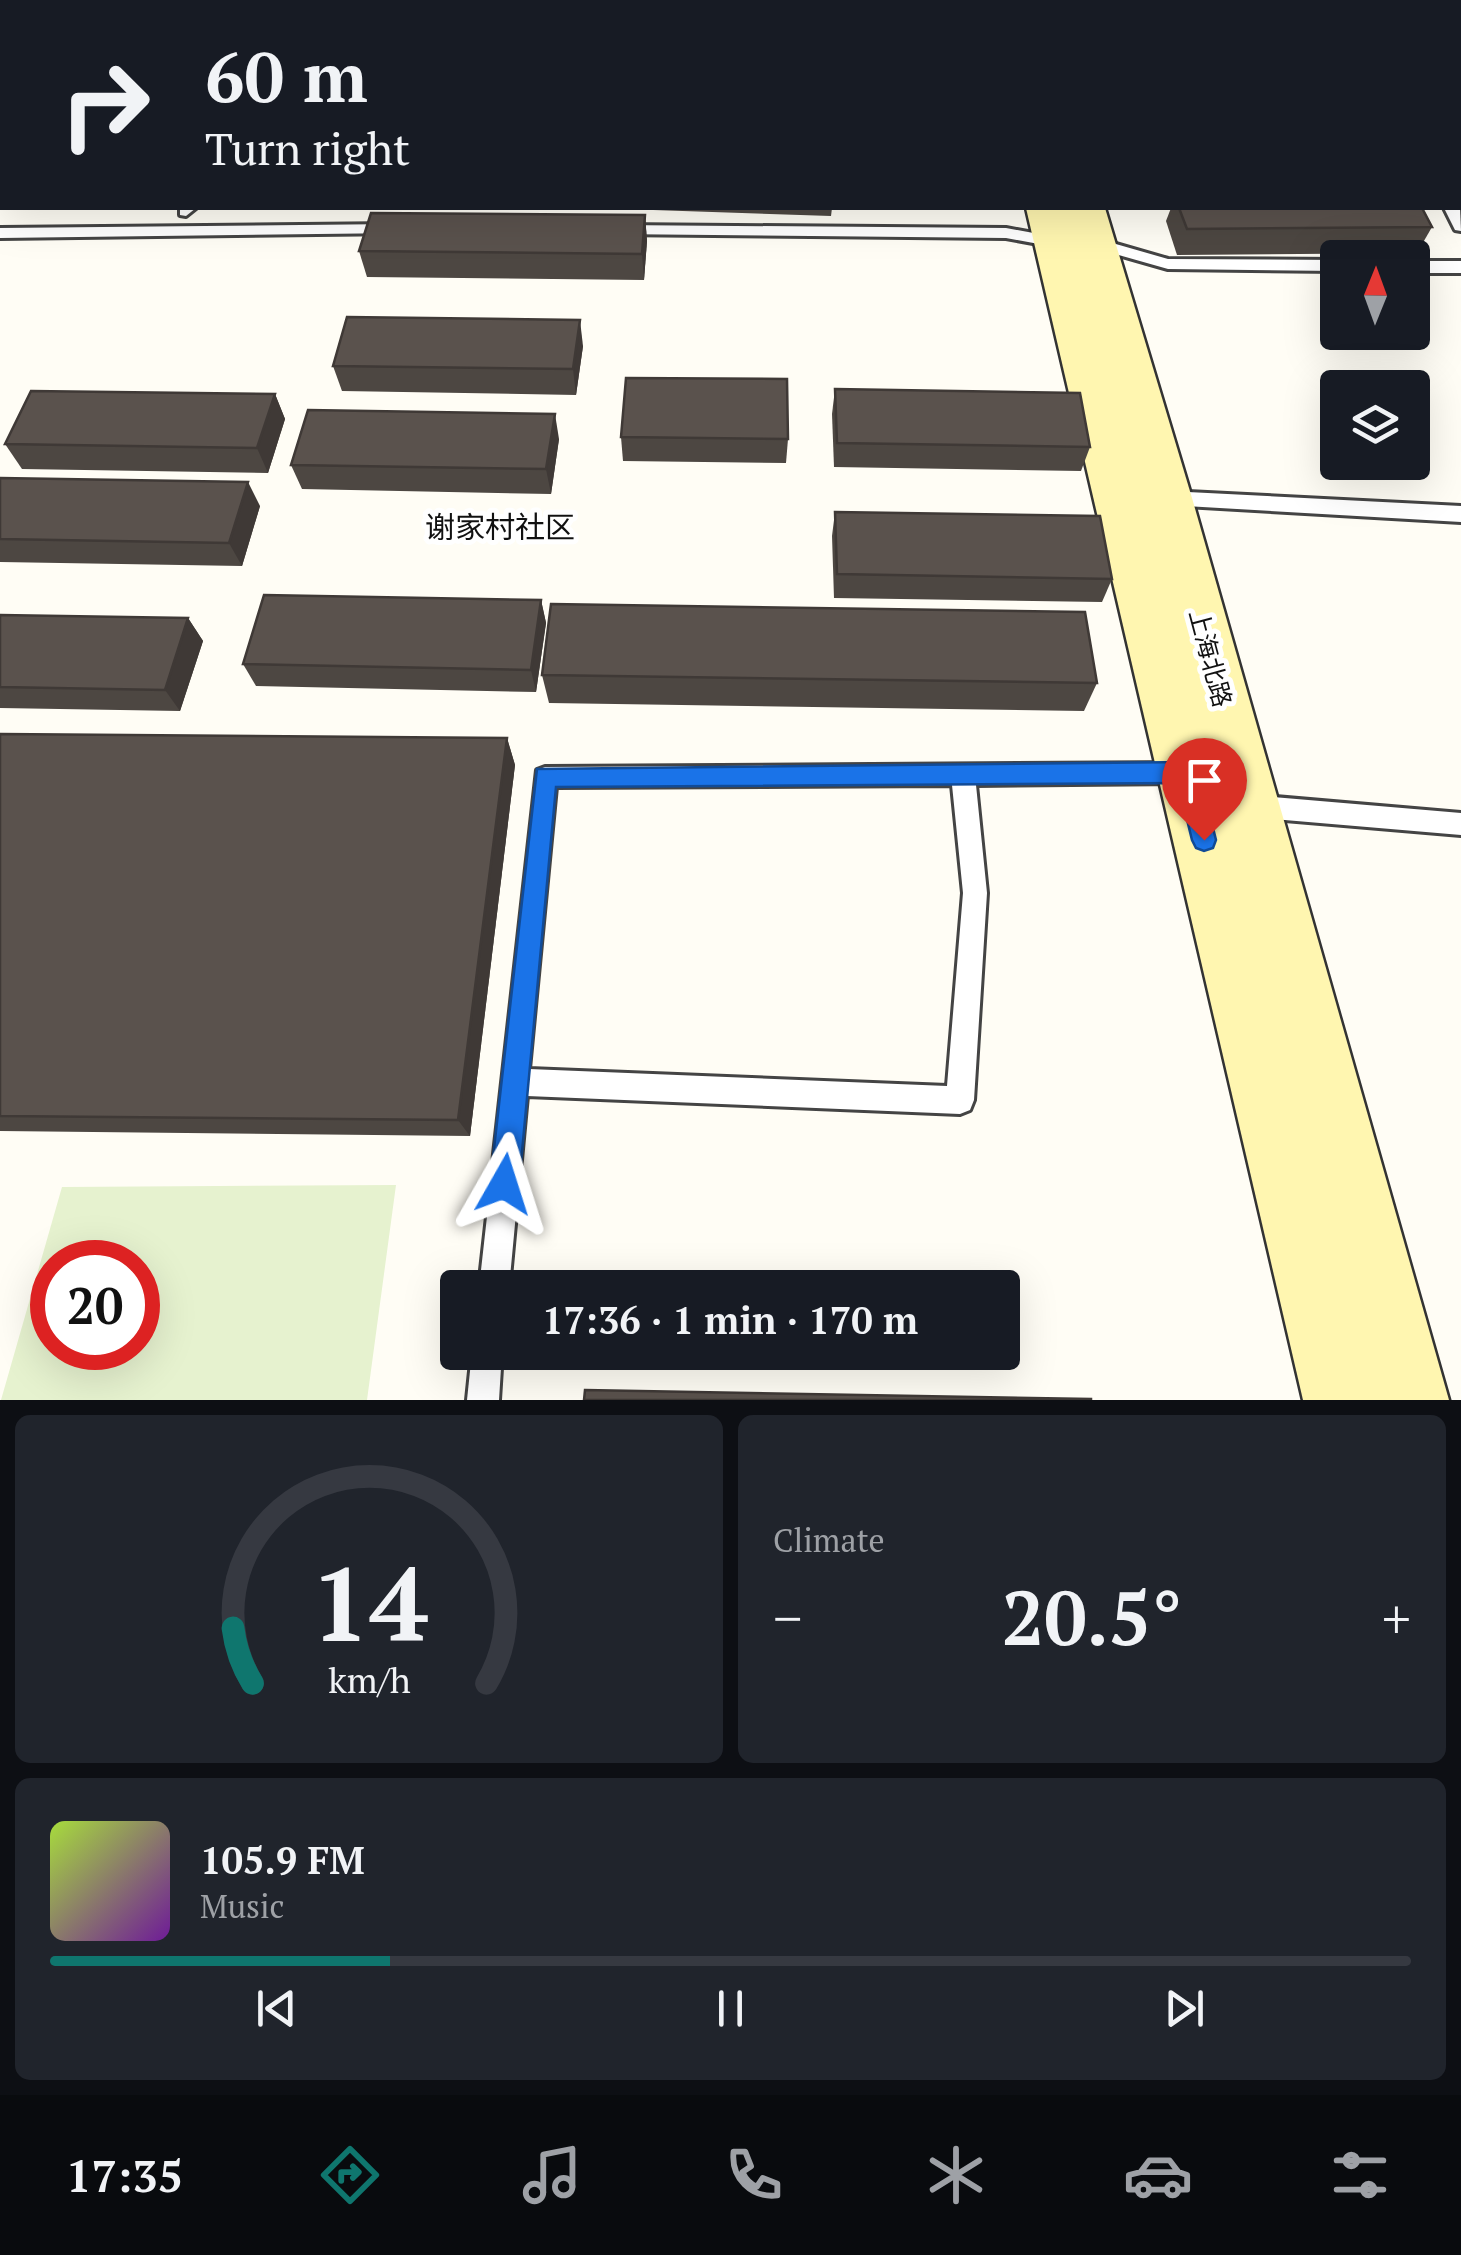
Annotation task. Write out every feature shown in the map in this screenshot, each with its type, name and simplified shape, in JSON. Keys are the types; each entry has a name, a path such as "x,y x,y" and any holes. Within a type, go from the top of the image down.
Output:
{"main road":[{"name":"上海北路","path":"1070,225 1168,498 1411,1400"},
{"name":"上海北路","path":"1070,225 1188,772 1340,1400"}],"lane":[{"path":"600,230 1006,233 1070,225 1168,264 1320,266"},
{"path":"0,233 405,229"},
{"path":"1430,266 1461,267"},
{"path":"1168,498 1461,514"},
{"path":"496,1270 545,777 1188,772"},
{"path":"515,1082 960,1100 974,894 963,774"},
{"path":"1251,806 1461,824"},
{"path":"482,1400 485,1370"}],"green space":[{"path":"396,1185 367,1400 1,1400 30,1299 30,1370 160,1370 160,1240 47,1240 62,1187"}],"building":[{"path":"1180,210 1423,210 1432,227 1187,229"},
{"path":"371,213 645,215 642,254 359,251"},
{"path":"347,317 580,320 573,369 333,366"},
{"path":"626,378 787,379 788,439 621,437"},
{"path":"835,389 1080,393 1090,447 837,443"},
{"path":"31,391 275,394 257,448 5,444"},
{"path":"308,410 555,414 546,469 291,465"},
{"path":"0,478 248,482 229,543 0,539"},
{"path":"835,512 1100,516 1112,579 837,574"},
{"path":"264,595 541,600 531,670 243,664"},
{"path":"551,604 1085,612 1097,683 542,675"},
{"path":"0,615 188,618 165,690 0,687"},
{"path":"0,734 507,738 458,1120 0,1116"},
{"path":"585,1390 1091,1399 1091,1400 584,1400"}],"district":[{"name":"谢家村社区","path":"500,527"}],"route":[{"path":"504,1184 545,777 1188,772 1204,840"}]}
